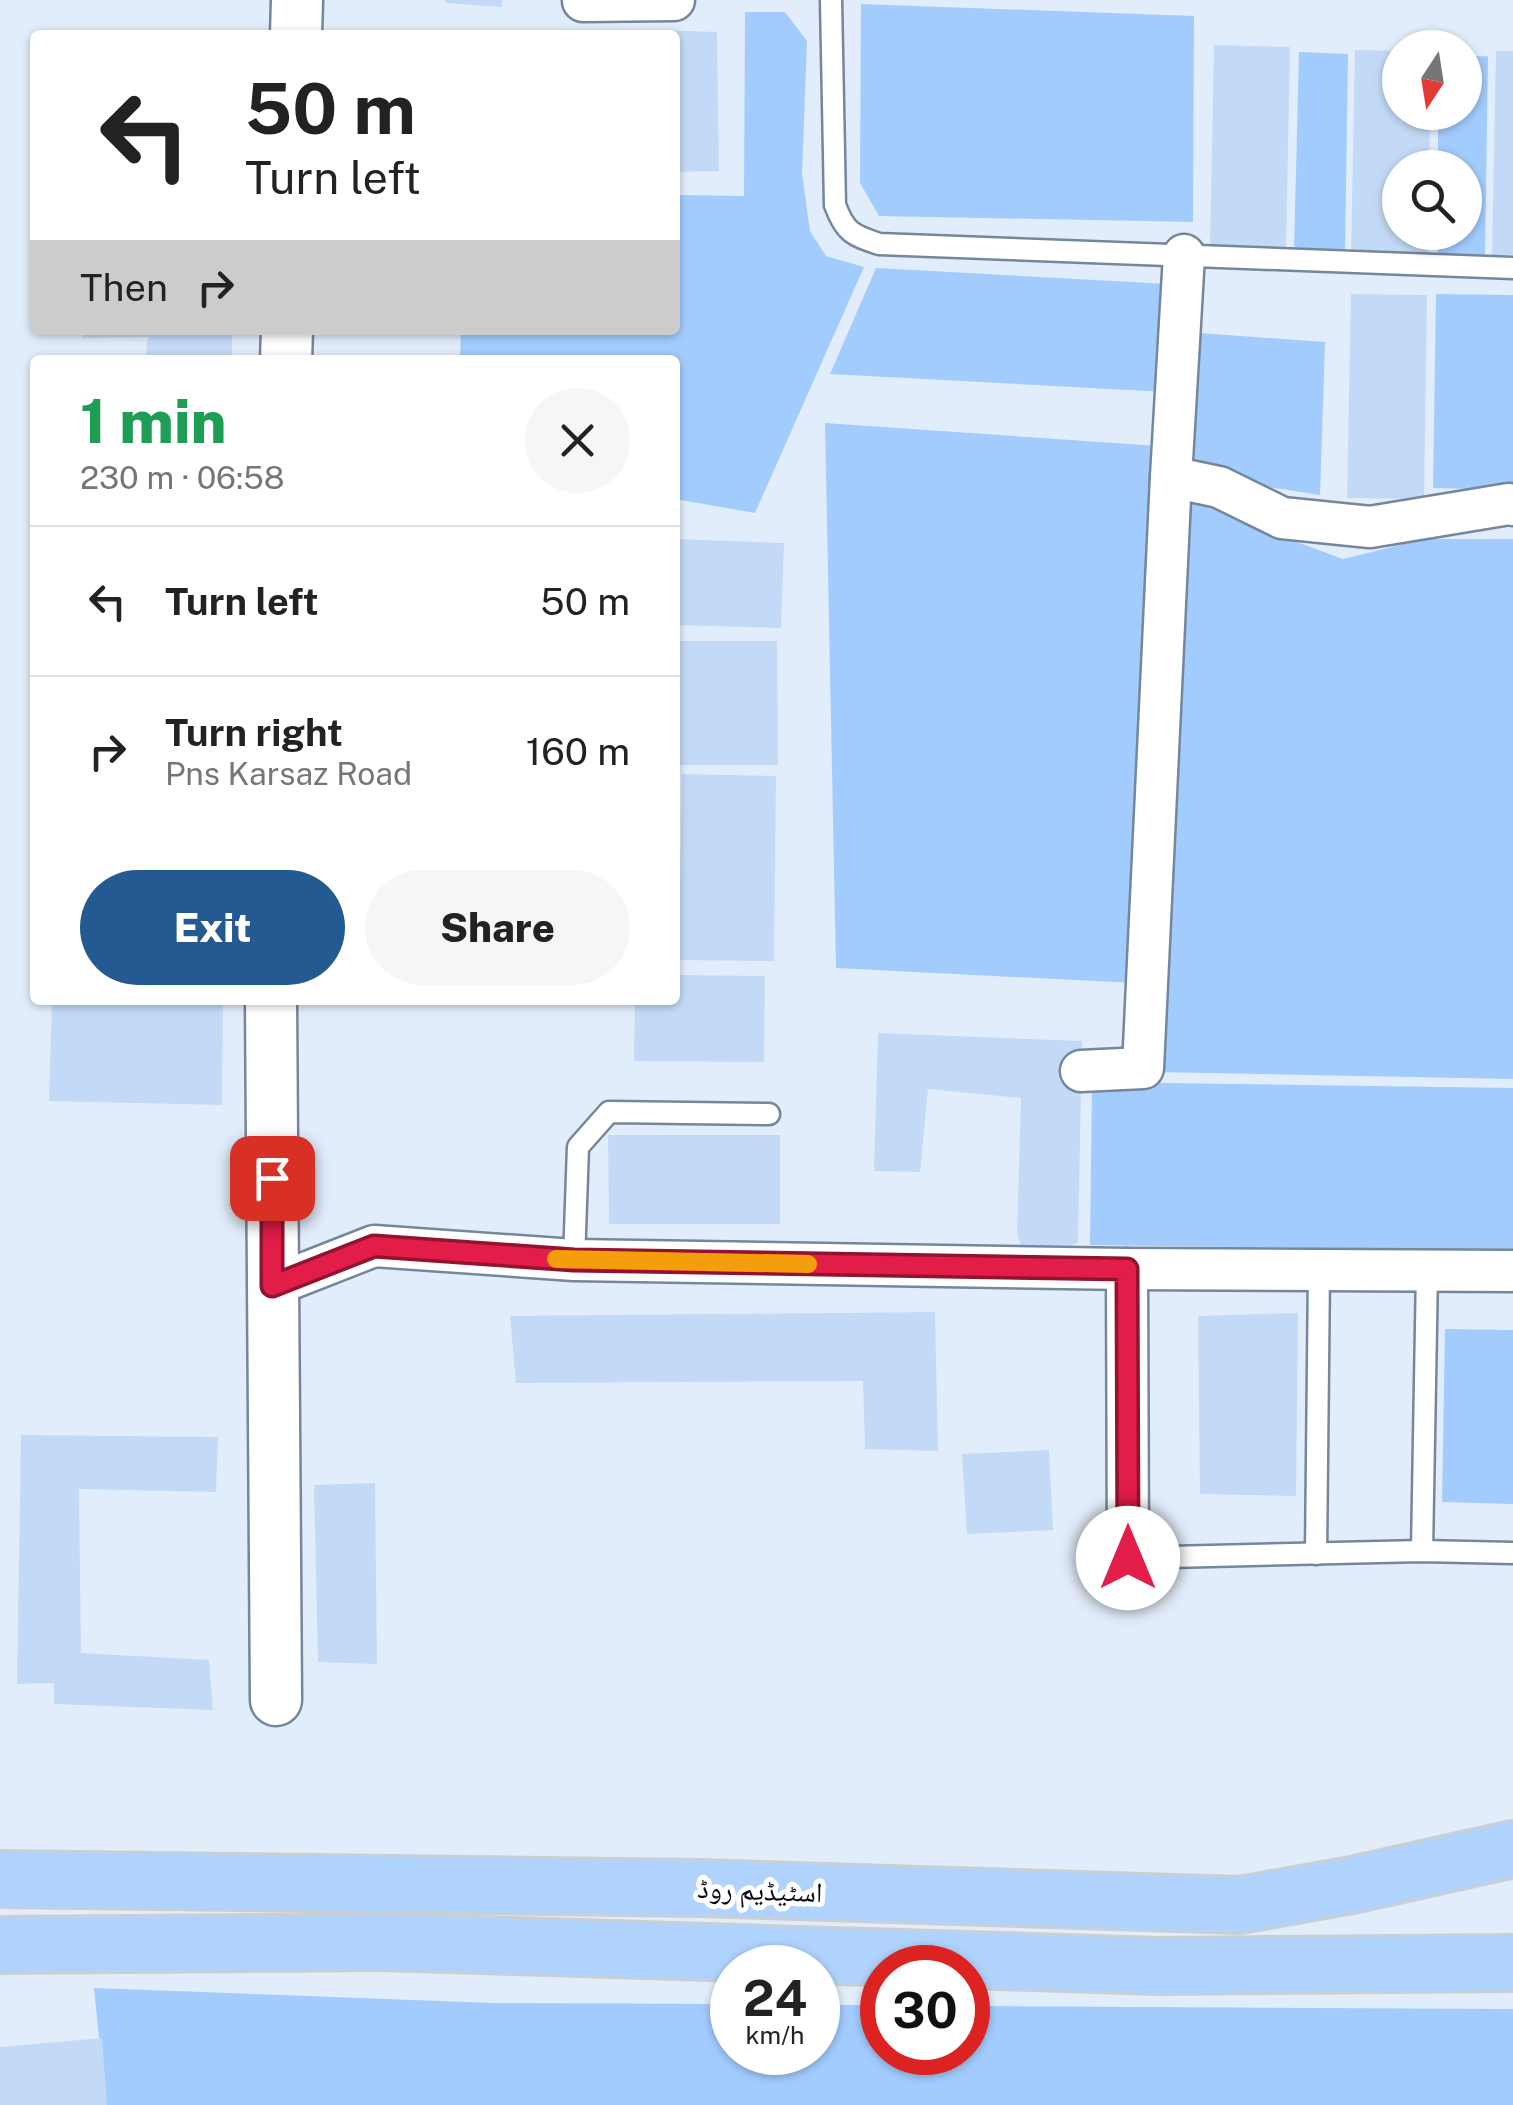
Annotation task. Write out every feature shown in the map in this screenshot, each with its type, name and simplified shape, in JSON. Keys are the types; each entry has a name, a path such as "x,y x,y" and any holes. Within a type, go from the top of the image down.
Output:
{"main road":[{"name":"اسٹیڈیم روڈ","path":"0,1879 702,1888 1240,1905 1352,1885 1513,1848"},
{"path":"0,1945 384,1942 1159,1966 1513,1963"},
{"path":"1455,1963 1513,1950"}],"street":[{"path":"296,30 297,0"},
{"path":"583,1 674,0"},
{"path":"1081,1071 1144,1068 1184,255"},
{"path":"1171,477 1219,487 1282,518 1370,527 1513,505"},
{"path":"272,1005 276,1700"},
{"path":"272,1286 374,1246 574,1260 1513,1271"},
{"path":"1127,1269 1128,1558"}],"lane":[{"path":"831,0 835,205 843,227 860,238 879,244 1513,268"},
{"path":"574,1260 578,1147 609,1112 769,1114"},
{"path":"1316,1554 1320,1270"},
{"path":"1422,1551 1427,1270"},
{"path":"1128,1558 1422,1551 1513,1553"}],"shaded area":[{"path":"861,4 1194,16 1193,222 879,216 860,183"},
{"path":"745,12 785,12 807,41 802,173 810,231 826,256 864,267 755,513 680,500 680,355 460,355 461,335 680,335 680,195 744,196"},
{"path":"1299,52 1348,54 1345,252 1294,250"},
{"path":"1482,56 1488,56 1485,255 1438,254 1438,250 1482,250 1482,150 1438,150 1438,130 1482,130"},
{"path":"876,268 1169,284 1166,392 830,374"},
{"path":"1436,294 1513,295 1513,490 1433,488"},
{"path":"1185,332 1325,342 1320,495 1176,473"},
{"path":"825,423 1158,446 1135,983 836,968"},
{"path":"1179,483 1278,535 1343,559 1424,539 1513,539 1513,1079 1155,1072"},
{"path":"1092,1082 1513,1088 1513,1251 1090,1245"},
{"path":"1445,1329 1513,1330 1513,1504 1442,1502"},
{"path":"94,1988 493,2003 710,2004 710,2075 840,2075 840,2005 860,2005 860,2075 990,2075 990,2006 1513,2009 1513,2105 106,2105"}],"building":[{"path":"502,0 502,7 445,3"},
{"path":"680,31 717,32 719,171 680,172"},
{"path":"1214,45 1290,47 1286,251 1210,249"},
{"path":"1355,50 1382,51 1382,130 1430,130 1429,150 1382,150 1382,250 1428,250 1428,256 1351,255"},
{"path":"1496,51 1513,51 1513,255 1492,255"},
{"path":"1351,294 1427,295 1424,499 1347,498"},
{"path":"83,335 232,335 232,355 146,355 148,337"},
{"path":"680,539 784,543 781,628 680,625"},
{"path":"680,641 777,641 778,765 680,765"},
{"path":"682,774 776,776 774,961 680,960"},
{"path":"680,975 765,976 764,1062 634,1061 635,1005 680,1005"},
{"path":"52,1005 223,1005 222,1105 49,1101"},
{"path":"878,1033 1082,1041 1078,1242 1065,1249 1022,1249 1017,1234 1021,1098 928,1089 920,1172 874,1171"},
{"path":"608,1135 780,1135 780,1224 609,1224"},
{"path":"935,1312 938,1451 865,1449 863,1381 516,1383 510,1316"},
{"path":"1298,1313 1296,1496 1200,1494 1198,1316"},
{"path":"21,1435 218,1437 216,1492 79,1489 81,1653 209,1660 213,1710 54,1704 54,1683 17,1684"},
{"path":"1049,1450 1053,1530 967,1534 962,1454"},
{"path":"375,1483 377,1664 318,1662 314,1485"},
{"path":"102,2038 107,2105 0,2105 0,2047"}],"slow traffic":[{"path":"556,1259 808,1264"}],"route":[{"path":"272,1178 272,1286 374,1246 574,1260 1127,1269 1128,1558"}]}
